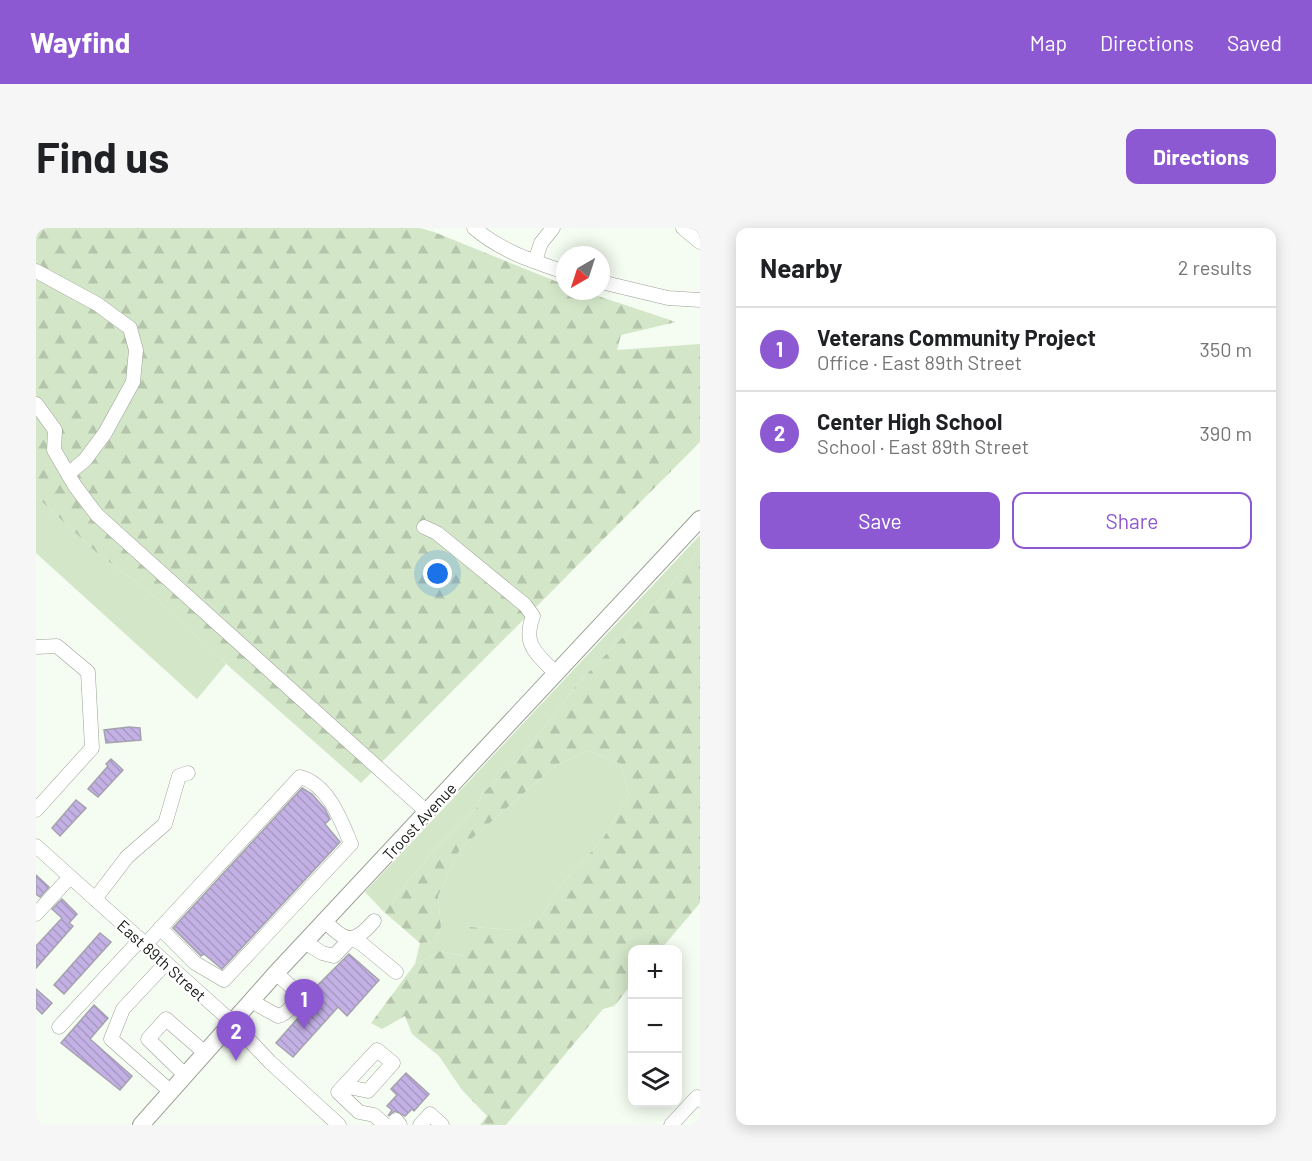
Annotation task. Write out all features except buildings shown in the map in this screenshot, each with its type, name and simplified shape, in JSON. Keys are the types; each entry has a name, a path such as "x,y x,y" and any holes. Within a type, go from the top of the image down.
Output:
{"main road":[{"name":"Troost Avenue","path":"141,1125 305,942 700,519"}],"street":[{"path":"474,228 489,241 556,269"},
{"path":"534,261 541,243 553,228"},
{"path":"684,228 700,242"},
{"path":"36,271 97,304 130,328 136,350 133,382 105,433 85,460 68,474"},
{"path":"610,284 668,298 700,300"},
{"path":"36,404 55,430 54,450 97,515 427,812"},
{"path":"424,527 437,533 525,605 533,616 528,630 529,644 556,674"},
{"path":"36,647 57,646 88,672 92,748 36,810"},
{"path":"95,900 127,857 165,824 179,776 188,773"},
{"path":"59,1027 143,942 160,928 300,777 311,780 336,808 351,844 224,980 195,963 160,928"},
{"name":"East 89th Street","path":"36,846 232,1022 270,1062 339,1125"},
{"path":"36,914 70,877"},
{"path":"325,921 339,935 362,944 396,972"},
{"path":"305,942 322,953 334,956 351,938 361,936 374,921"},
{"path":"166,963 123,1009 111,1039 170,1091"},
{"path":"251,1001 278,1016 284,1015 300,995 276,974"},
{"path":"185,1075 148,1040 166,1019 204,1053"},
{"path":"344,1086 338,1092 359,1112 393,1121"},
{"path":"671,1125 697,1097 700,1100"},
{"path":"420,1125 430,1114 442,1125"}],"green space":[{"path":"36,228 420,228 556,281 556,300 610,300 676,322 621,335 617,350 700,344 700,442 361,783 215,654 148,591 96,552 36,496"},
{"path":"36,496 96,552 148,591 226,664 197,699 36,553"},
{"path":"700,535 700,549 658,601 581,680 522,755 482,794 477,807 432,852 384,912 365,892"},
{"path":"700,549 700,903 664,945 628,945 628,989 614,1006 603,1009 506,1125 480,1125 487,1116 462,1090 439,1056 412,1034 405,1016 382,1029 371,1023 415,964 440,951 463,956 470,927 518,930 538,921 559,887 602,840 629,795 621,764 589,751 556,765 460,849 438,896 441,927 435,942 420,943 384,912 432,852 477,807 482,794 522,755 581,680 658,601"},
{"path":"589,751 621,764 629,795 602,840 559,887 538,921 518,930 470,927 464,956 440,951 415,964 420,943 435,942 441,927 438,896 460,849 556,765"}],"place":[{"name":"Veterans Community Project","path":"304,1029"},
{"name":"Center High School","path":"236,1061"}]}
